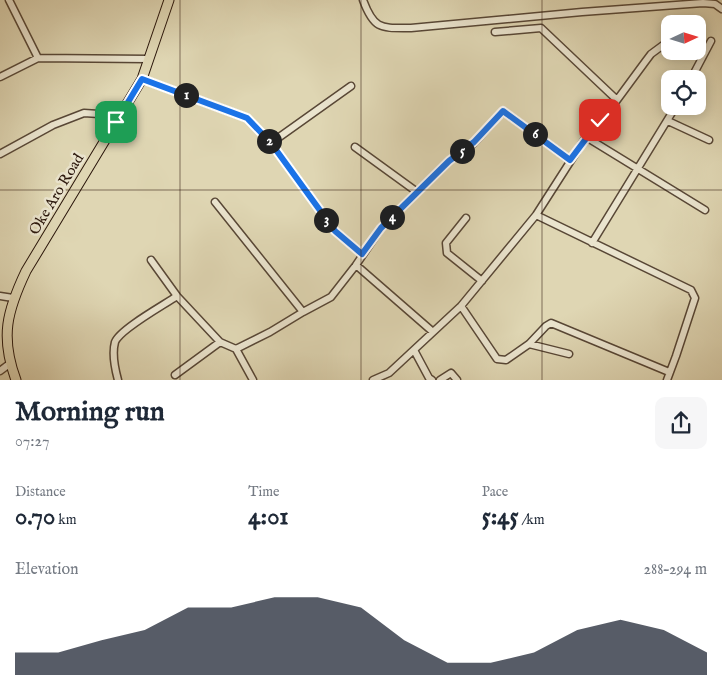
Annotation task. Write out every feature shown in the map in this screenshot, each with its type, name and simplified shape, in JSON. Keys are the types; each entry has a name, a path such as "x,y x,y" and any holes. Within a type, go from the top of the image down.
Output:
{"main road":[{"name":"Oke Aro Road","path":"16,380 8,365 5,342 7,314 13,298 26,271 142,79 169,0"}],"street":[{"path":"9,0 38,58"},
{"path":"363,0 369,17 383,28 411,28 703,3 714,4 722,9"},
{"path":"495,32 541,28 616,100"},
{"path":"696,70 711,41"},
{"path":"373,380 389,373 462,306 536,215 586,137 651,54 661,47"},
{"path":"0,77 38,58 149,59"},
{"path":"142,79 247,118 271,143 335,231 362,254"},
{"path":"271,143 351,86"},
{"path":"236,349 331,297 381,228 449,161 474,142 503,111 570,160"},
{"path":"0,154 53,125 84,113 99,114 116,122"},
{"path":"592,243 671,115"},
{"path":"668,121 709,140"},
{"path":"586,137 705,210"},
{"path":"355,147 416,192"},
{"path":"215,202 303,312"},
{"path":"536,215 694,293 695,298 667,380"},
{"path":"466,218 446,243 447,253 482,281"},
{"path":"151,260 177,296 220,342 236,349 253,380"},
{"path":"356,265 433,332"},
{"path":"0,296 13,298"},
{"path":"118,380 115,361 115,341 123,331 177,296"},
{"path":"462,306 497,359 506,360 529,344 546,326 552,323 670,372"},
{"path":"175,375 220,342"},
{"path":"529,344 569,354"},
{"path":"414,350 429,378 432,380"},
{"path":"0,371 8,365"},
{"path":"440,380 451,373 457,380"}],"route":[{"path":"116,122 142,79 247,118 271,143 335,231 362,254 381,228 416,192 449,161 474,142 503,111 570,160 600,120"}]}
